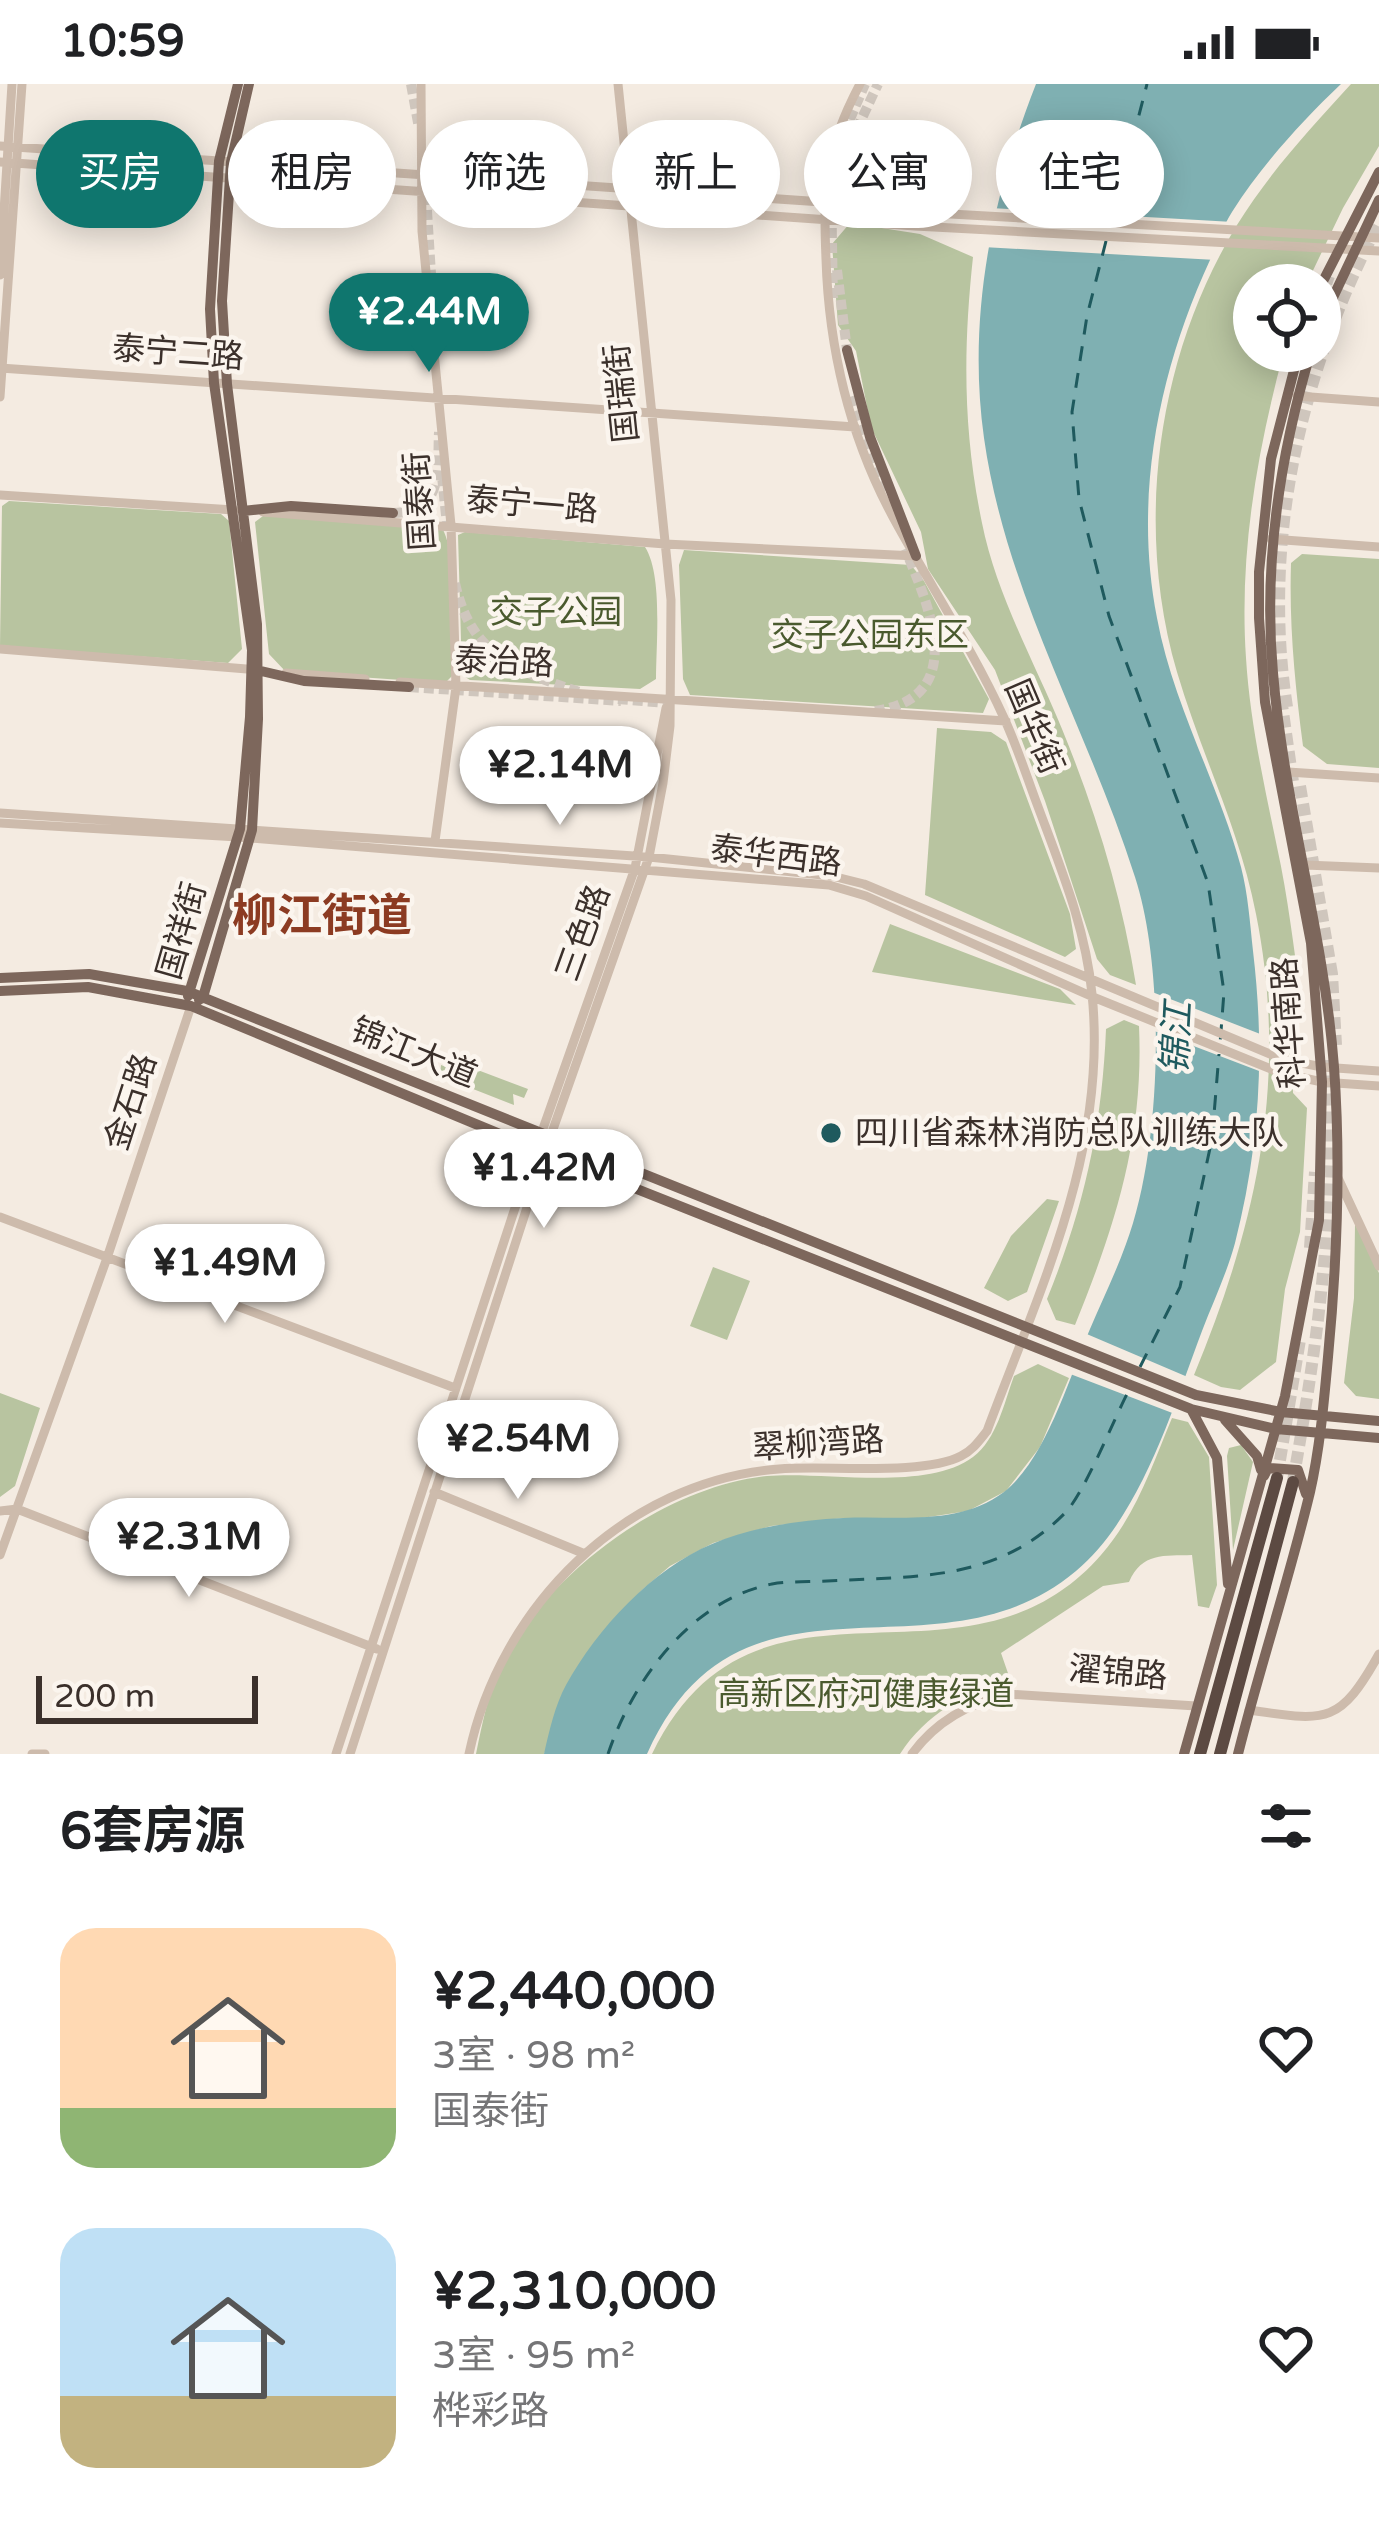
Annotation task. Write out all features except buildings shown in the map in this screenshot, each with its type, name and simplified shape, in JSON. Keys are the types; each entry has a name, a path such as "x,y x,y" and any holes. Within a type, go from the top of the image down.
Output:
{"highway":[{"path":"1200,1754 1277,1478"},
{"path":"1220,1754 1293,1482"}],"main road":[{"name":"国祥街","path":"238,84 210,309 256,670 245,833 203,997 191,1006 187,991 245,833"},
{"name":"国祥街","path":"225,162 249,84"},
{"path":"1331,264 1379,172"},
{"path":"1341,278 1379,200"},
{"path":"847,350 870,437 916,556"},
{"name":"科华南路","path":"1184,1754 1276,1429 1319,1220 1328,1067 1305,866 1273,676 1270,606 1271,459 1294,372"},
{"name":"科华南路","path":"1304,372 1268,539 1259,619 1265,702 1311,943 1328,1067"},
{"path":"238,511 291,506 393,513"},
{"path":"256,670 304,680 409,688"},
{"name":"锦江大道","path":"0,978 88,974 187,991 1023,1335 1058,1356 1194,1402"},
{"name":"锦江大道","path":"0,991 88,987 191,1006 541,1151 1023,1335 1062,1342 1194,1402"},
{"name":"科华南路","path":"1238,1754 1307,1504 1322,1415 1334,1295 1336,1173 1328,1083"},
{"path":"1194,1402 1379,1421"},
{"path":"1194,1402 1226,1420 1379,1438"},
{"path":"1194,1402 1217,1458 1229,1596"},
{"path":"1226,1420 1257,1456 1260,1478"},
{"path":"1260,1478 1268,1468 1298,1470 1305,1481 1307,1504"}],"street":[{"path":"0,275 12,84"},
{"path":"8,146 22,84"},
{"name":"国泰街","path":"421,84 421,120"},
{"name":"国瑞街","path":"618,84 621,120"},
{"name":"国华街","path":"844,120 860,84"},
{"path":"8,146 420,175"},
{"path":"7,162 420,191"},
{"path":"0,397 7,162"},
{"path":"972,215 1312,236 1353,250 1379,251"},
{"name":"国泰街","path":"424,228 451,525 456,687 435,842"},
{"name":"国瑞街","path":"631,228 670,600 669,697"},
{"name":"国华街","path":"825,228 836,363 855,428 869,467 1006,721 1076,909 1090,979 1095,1072 1083,1160 1070,1211 1023,1335"},
{"path":"950,228 1312,249 1360,237 1379,238"},
{"name":"泰宁二路","path":"1,368 855,428"},
{"path":"1297,396 1379,402"},
{"name":"泰宁一路","path":"0,495 665,544 916,556"},
{"path":"1268,539 1379,547"},
{"name":"泰治路","path":"0,649 456,687 1006,721"},
{"name":"三色路","path":"336,1754 434,1492 541,1151 642,862 669,697"},
{"path":"1288,772 1379,778"},
{"name":"泰华西路","path":"0,813 832,876 864,884 1282,1059 1379,1070"},
{"name":"泰华西路","path":"0,823 435,842 830,885 866,896 1093,997 1281,1073 1328,1083 1379,1086"},
{"path":"1305,866 1379,868"},
{"name":"金石路","path":"0,1555 191,1006"},
{"name":"三色路","path":"350,1754 454,1388 541,1151"},
{"path":"1336,1173 1379,1266"},
{"path":"0,1217 466,1392"},
{"name":"翠柳湾路","path":"469,1754 500,1659 548,1588 584,1554 666,1498 712,1481 775,1469 938,1464 958,1458 987,1431 1023,1335"},
{"path":"434,1492 584,1554"},
{"path":"0,1511 16,1509 377,1649"},
{"path":"1249,1710 1317,1718 1338,1711 1352,1698 1379,1654"},
{"name":"濯锦路","path":"912,1754 944,1720 979,1701 1008,1694 1196,1706"},
{"path":"32,1754 45,1754"}],"green space":[{"path":"1351,84 1379,84 1379,146 1316,264 1233,264 1233,372 1279,372 1252,503 1245,580 1246,658 1301,1000 1279,1003 1283,1039 1292,1039 1293,1093 1307,1108 1300,1232 1285,1289 1276,1362 1240,1390 1194,1375 1235,1262 1261,1149 1269,1034 1265,975 1249,883 1177,672 1164,616 1156,501 1161,442 1188,329 1237,225 1291,152"},
{"path":"846,228 882,228 920,234 973,257 967,390 971,456 988,550 1097,823 1136,985 1110,975 1097,959 995,670 928,569 921,532 871,427 856,351 838,325 832,244"},
{"path":"9,501 221,514 229,521 242,649 228,663 0,646 2,506"},
{"path":"263,516 441,526 453,577 452,676 445,683 286,672 269,654 255,522"},
{"name":"交子公园","path":"458,535 645,547 656,592 656,679 640,689 470,680 462,675"},
{"name":"交子公园东区","path":"684,550 911,565 989,699 983,713 690,695 683,679 679,565"},
{"path":"1302,554 1379,559 1379,768 1327,764 1303,746 1291,586 1291,563"},
{"path":"937,728 991,732 1006,742 1070,914 1076,949 1065,957 925,895"},
{"path":"890,924 1060,989 1076,1005 872,972"},
{"path":"1124,1020 1139,1026 1132,1142 1115,1215 1075,1325 1056,1320 1047,1299 1089,1167 1106,1029"},
{"path":"441,1065 472,1077 475,1069 528,1089 524,1098 513,1094 514,1105 440,1076"},
{"path":"1047,1199 1059,1201 1027,1292 1008,1301 984,1288 1011,1236"},
{"path":"1355,1224 1379,1273 1379,1399 1356,1396 1344,1383 1354,1298"},
{"path":"713,1267 750,1281 727,1340 690,1326"},
{"path":"1038,1364 1069,1378 1040,1447 1006,1491 968,1511 771,1526 713,1543 670,1566 595,1642 544,1754 476,1754 492,1687 521,1632 547,1599 612,1540 688,1497 728,1484 791,1475 902,1477 953,1468 988,1441 1014,1376"},
{"path":"0,1393 40,1408 15,1486 0,1497"},
{"name":"高新区府河健康绿道","path":"1172,1418 1188,1422 1209,1457 1217,1585 1209,1608 1198,1606 1192,1555 1147,1561 1129,1582 1103,1586 1001,1653 1010,1679 948,1707 922,1727 900,1754 652,1754 696,1690 747,1655 804,1638 988,1622 1047,1600 1113,1540 1142,1489"},
{"path":"1241,1445 1253,1462 1233,1550 1227,1456 1229,1448"}],"water":[{"name":"锦江","path":"1036,84 1341,84 1269,161 1226,223 1177,345 1155,435 1150,481 1150,572 1164,650 1231,835 1250,919 1259,1025 1258,1098 1250,1170 1232,1254 1152,1460 1119,1522 1076,1571 1021,1604 963,1620 787,1636 734,1654 687,1691 647,1754 544,1754 562,1693 593,1643 628,1603 690,1555 727,1538 776,1525 947,1515 1004,1492 1032,1460 1055,1416 1138,1205 1156,1061 1145,916 1116,822 1010,552 984,438 979,347 981,302 996,213 996,228 1164,228 1164,120 1022,120"}],"pier":[{"path":"990,208 996,208 996,228 1164,228 1164,218 1233,222 1216,260 983,247"},
{"path":"1147,990 1268,1037 1267,1074 1149,1029"},
{"path":"1082,1332 1190,1378 1175,1414 1065,1372"}],"ferry route":[{"path":"1138,120 1147,84"},
{"path":"1106,241 1087,316 1072,412 1079,499 1109,616 1208,883 1224,992 1220,1044"},
{"path":"1140,1367 1180,1287 1212,1139 1219,1054"},
{"path":"608,1754 633,1698 669,1647 691,1625 743,1593 779,1583 954,1571 983,1564 1039,1536 1073,1503 1128,1392"}],"tunnel":[{"path":"411,84 419,128"},
{"path":"850,120 865,84"},
{"path":"861,120 878,84"},
{"path":"1287,707 1279,582 1294,458 1328,337 1379,223"},
{"path":"428,228 432,290"},
{"path":"832,228 833,302"},
{"path":"837,270 847,350"},
{"path":"850,397 884,492"},
{"path":"393,513 410,511 430,497 437,474 439,432"},
{"path":"442,476 448,535"},
{"path":"875,711 904,702 923,688 932,669 931,622 905,549"},
{"path":"455,583 472,628 500,657 582,693"},
{"path":"409,687 621,701"},
{"path":"1281,698 1295,796"},
{"path":"618,699 677,704"},
{"path":"1300,786 1332,974 1336,1045"},
{"path":"1293,1481 1323,1272 1330,1166 1328,1060"},
{"path":"1310,1248 1315,1172"},
{"path":"1277,1478 1300,1340"}],"place":[{"name":"四川省森林消防总队训练大队","path":"831,1133"}],"district":[{"name":"柳江街道","path":"322,917"}]}
